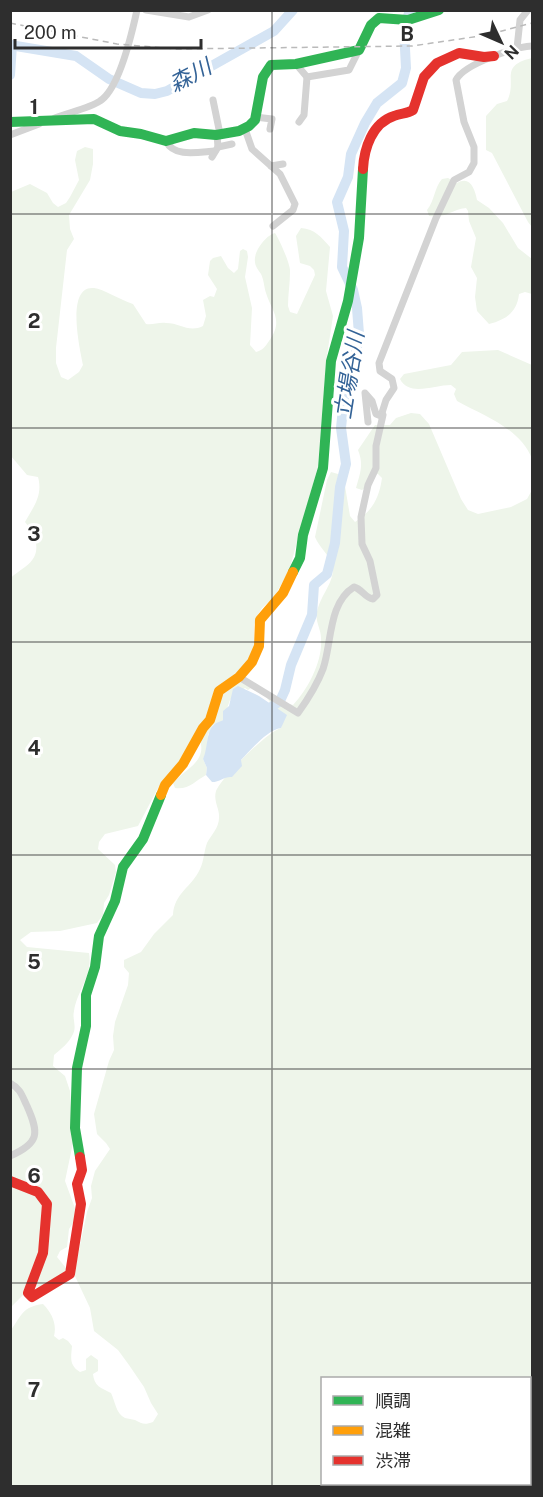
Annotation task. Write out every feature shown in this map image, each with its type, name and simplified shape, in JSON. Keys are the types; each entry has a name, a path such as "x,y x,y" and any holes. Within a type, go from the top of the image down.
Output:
{"street":[{"path":"10,135 100,101 123,65 137,10"},
{"path":"146,10 189,17 208,10"},
{"path":"517,48 520,20 528,10"},
{"path":"307,78 345,72 352,66 371,25 379,18 408,20 435,11"},
{"path":"238,677 298,713 315,688 323,668 330,629 342,600 354,587 360,588 369,598 373,599 377,595 370,561 362,544 361,517 368,485 376,468 376,446 386,400 394,388 392,380 380,371 379,363 436,218 454,180 469,172 474,163 474,147 462,115 456,80 463,72 494,56 517,48 532,46"},
{"path":"10,122 94,119 120,131 166,141 194,134 218,134 245,129 253,123 263,77 271,65 296,64 359,50"},
{"path":"10,1181 38,1192 47,1203 44,1253 28,1293 36,1296 70,1274 81,1204 77,1184 82,1170 75,1128 76,1068 86,1026 86,995 95,966 99,936 115,901 123,867 143,839 165,785 183,764 210,720 219,691 238,677 256,654 260,620 283,593 300,558 303,535 323,468 330,361 348,301 359,238 364,151 369,141 386,121 391,117 410,113 413,110 424,77 437,63 459,54 494,56"},
{"path":"296,64 307,78 303,115 299,122"},
{"path":"213,100 218,134 215,152"},
{"path":"255,117 272,119 270,129"},
{"path":"245,129 252,149 284,179 295,204 292,210 273,226"},
{"path":"166,141 177,151 215,152 232,144"},
{"path":"271,166 283,164"},
{"path":"368,422 366,393 372,400 376,414 383,415"},
{"path":"10,1083 22,1093 32,1116 35,1131 26,1149 10,1156"}],"shaded area":[{"path":"532,58 532,227 492,153 486,150 486,116 497,104 507,101 512,70 515,65"},
{"path":"85,147 93,149 93,164 90,180 69,215 70,229 74,239 67,250 56,348 56,363 61,377 68,380 79,372 83,365 79,346 77,307 85,290 98,289 133,304 146,324 171,323 198,328 203,326 206,316 203,300 210,296 214,297 217,289 208,275 210,261 221,256 234,273 238,269 240,251 243,249 247,251 248,257 245,277 252,308 250,345 256,352 262,349 273,334 276,322 255,258 261,244 275,233 290,269 288,306 290,312 297,314 315,275 310,266 300,263 296,236 301,228 310,230 330,247 326,291 333,316 326,362 318,466 289,571 274,597 257,616 254,625 254,650 236,677 251,688 248,690 245,688 230,700 223,720 208,734 207,752 203,759 207,768 206,775 184,788 175,788 173,783 198,760 200,740 158,788 138,826 105,834 99,842 98,849 115,865 116,872 104,903 103,915 97,923 60,931 31,932 20,940 27,947 89,953 90,961 74,1011 74,1031 67,1043 54,1055 53,1066 65,1076 70,1091 73,1143 65,1181 76,1211 75,1220 69,1229 67,1247 60,1251 57,1257 66,1268 64,1275 44,1286 34,1287 11,1307 10,579 31,562 36,551 35,539 25,522 37,500 39,483 38,477 27,475 11,456 11,192 30,184 47,193 58,207 66,203 79,180 75,160 77,151"},
{"path":"448,178 457,183 469,182 477,200 489,208 503,223 518,248 532,259 532,294 525,292 519,294 516,306 510,314 489,324 477,311 475,297 477,278 471,267 476,238 469,221 468,211 466,208 445,215 429,216 427,210 439,183 442,179"},
{"path":"498,350 532,365 532,459 519,439 510,431 457,401 454,394 456,389 451,385 416,389 409,388 400,379 404,374 451,365 462,352"},
{"path":"411,413 420,414 429,424 461,499 468,510 478,514 511,507 527,499 532,490 532,1486 11,1486 11,1330 23,1312 31,1307 43,1304 49,1311 54,1323 54,1336 59,1340 63,1338 72,1346 72,1361 76,1369 80,1372 86,1370 86,1359 91,1355 98,1360 98,1371 93,1374 95,1381 111,1393 122,1416 146,1424 153,1422 158,1414 144,1387 118,1350 94,1331 90,1308 74,1274 92,1198 91,1186 95,1171 110,1149 97,1134 94,1114 114,1050 115,1022 128,985 129,973 124,967 124,960 141,952 154,934 173,915 174,907 180,896 197,875 207,843 219,822 215,795 220,785 235,766 256,746 281,728 281,714 267,698 293,705 313,674 321,647 317,612 331,580 333,569 331,561 315,537 327,480 331,472 338,474 345,486 350,516 355,522 366,513 377,498 382,478 378,474 372,474 365,488 362,490 356,488 361,465 358,450 375,425 390,425 396,418"}],"water":[{"path":"238,686 259,696 287,715 281,728 265,736 241,760 242,766 232,777 212,782 206,775 207,768 203,759 208,736 211,728 223,720 223,711 229,706 233,689"}],"waterway":[{"name":"森川","path":"10,45 76,56 109,79 141,93 155,94 167,91 274,31 293,10"},
{"name":"立場谷川","path":"264,712 280,701 285,690 291,665 312,615 314,585 327,574 335,543 340,487 346,464 341,428 345,388 359,334 353,290 342,267 344,231 337,202 348,177 351,154 365,123 377,103 402,83 406,68 404,29 410,10"},
{"path":"10,75 12,45"}],"railway":[{"path":"10,23 117,44 177,49 412,46 487,35 532,23"}],"traffic: fast":[{"path":"10,122 94,119 120,131 166,141 194,133 216,135 239,131 255,120 263,77 271,65 296,64 359,50 371,25 379,18 408,20 439,10"},
{"path":"293,572 300,558 303,535 323,468 331,361 348,301 359,238 363,169"},
{"path":"80,1157 75,1128 77,1068 86,1026 86,995 95,967 99,936 115,901 123,867 143,839 161,795"}],"traffic: slow":[{"path":"161,795 165,785 183,764 210,720 219,691 239,677 252,662 259,646 260,620 283,593 293,572"}],"traffic: jam":[{"path":"363,169 367,145 375,131 386,119 413,110 424,77 437,63 459,53 484,57 494,56"},
{"path":"10,1181 38,1192 47,1204 43,1253 28,1293 32,1297 70,1274 81,1204 77,1184 82,1170 80,1157"}]}
